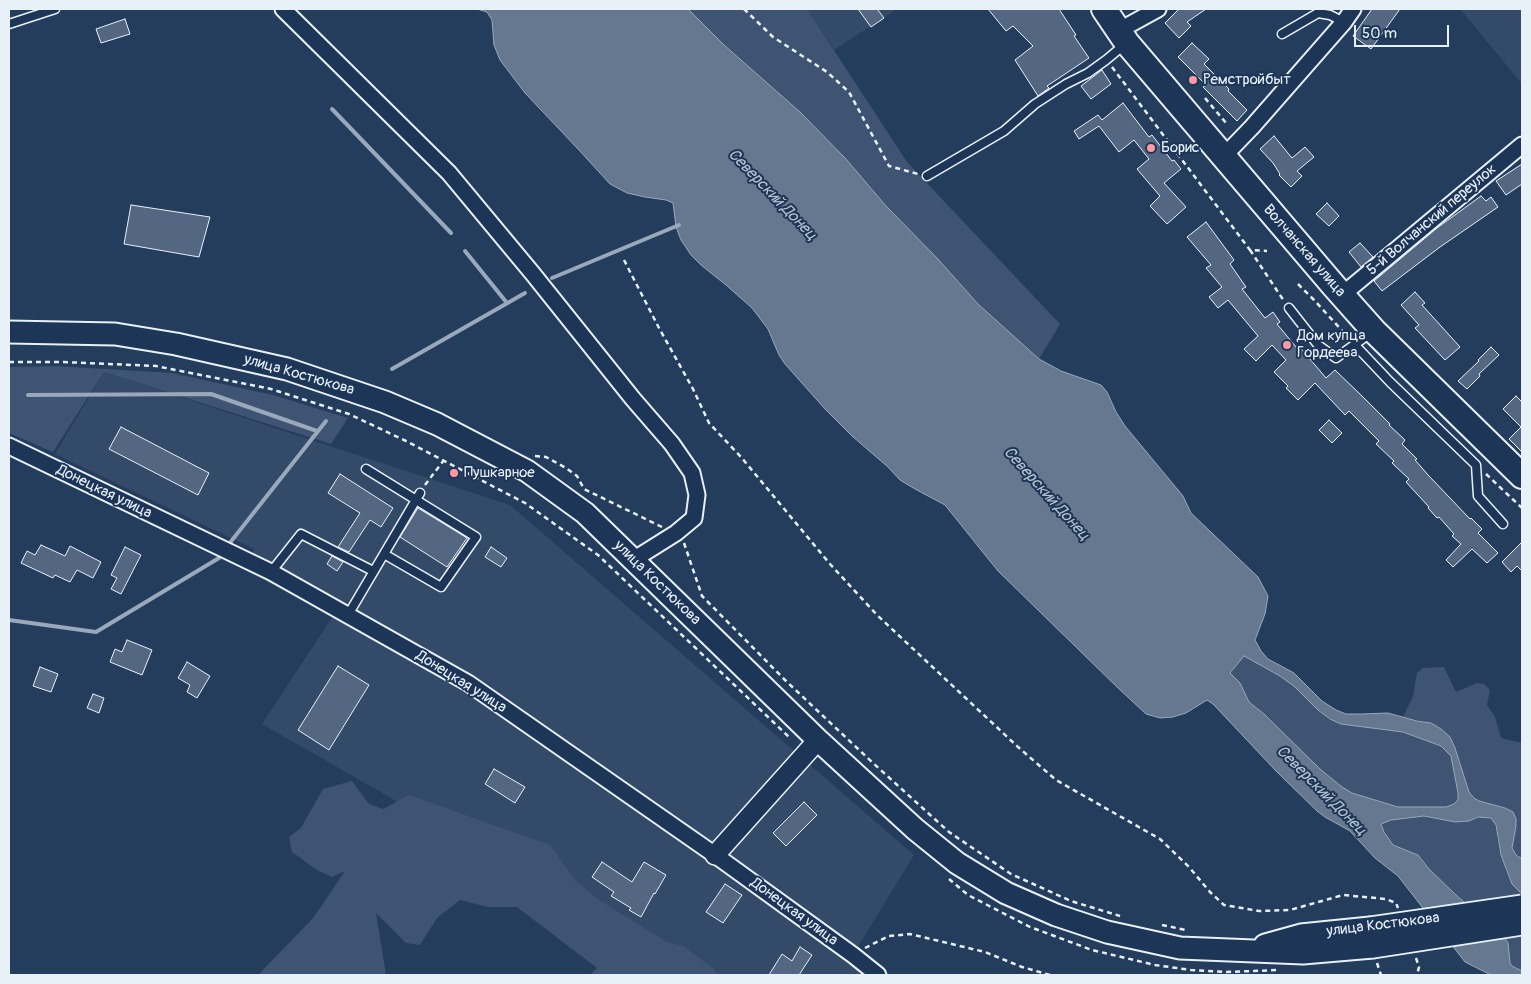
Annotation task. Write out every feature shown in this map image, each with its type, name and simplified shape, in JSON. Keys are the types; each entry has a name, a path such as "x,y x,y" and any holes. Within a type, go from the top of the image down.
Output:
{"main road":[{"name":"Волчанская улица","path":"1104,9 1122,37 1374,331 1522,476"},
{"name":"улица Костюкова","path":"9,332 115,334 176,344 287,369 385,402 437,424 527,471 585,513 633,560 812,746 957,862 1006,893 1056,915 1107,932 1180,948 1245,951 1301,935 1373,944 1522,924"},
{"name":"улица Костюкова","path":"1373,944 1522,906"}],"street":[{"path":"284,9 449,173 633,399 672,444 692,473 698,495 694,518 676,533 633,560"},
{"path":"1122,37 1158,9"},
{"path":"1223,157 1252,127 1344,22 1353,9"},
{"name":"5-й Волчанский переулок","path":"1342,295 1522,145"},
{"name":"Донецкая улица","path":"9,446 271,572 468,684 715,855 878,975"},
{"path":"715,855 812,746"}],"lane":[{"path":"9,24 55,9"},
{"path":"1282,34 1318,13 1330,14 1344,22"},
{"path":"927,176 1004,131 1035,104 1106,60 1122,37"},
{"path":"1290,308 1318,345 1336,358 1374,331"},
{"path":"1355,345 1390,382 1476,465 1478,496 1503,524"},
{"path":"366,469 418,496 476,537 441,587 384,554"},
{"path":"348,615 418,496"},
{"path":"271,572 300,534 373,571"}],"path":[{"path":"744,9 773,37 827,72 849,92 889,166 927,176"},
{"path":"1106,60 1250,250 1290,308"},
{"path":"1205,98 1226,123"},
{"path":"1250,250 1267,251"},
{"path":"624,260 693,389 709,423 741,457 830,564 877,615 1056,780 1160,839 1224,905 1259,911 1290,910 1343,895 1386,898 1396,903 1399,912"},
{"path":"1298,284 1355,345"},
{"path":"9,362 156,366 271,390 349,414 444,460 484,483 525,503 598,555 812,746"},
{"path":"530,456 546,456 577,476 584,489 676,533 684,540 702,596 786,681 949,832 1011,874 1071,901 1125,918"},
{"path":"418,496 444,460"},
{"path":"1476,465 1522,508"},
{"path":"1154,924 1191,931"},
{"path":"853,955 889,936 910,934 985,952 1022,967 1050,975"},
{"path":"1373,944 1381,975"},
{"path":"1416,958 1419,967 1417,975"}],"shaded area":[{"path":"688,9 807,9 907,162 1060,324 1039,359 978,304 937,258 886,206 846,159 800,112 724,45"},
{"path":"807,9 897,9 834,50"},
{"path":"1460,9 1522,9 1522,84"},
{"path":"56,366 172,373 273,395 348,418 331,444 104,372 53,452 9,433 9,367"},
{"path":"104,372 510,505 914,855 853,955 878,975 681,975 410,809 262,724 333,616 248,572 254,549 55,454"},
{"path":"1244,656 1280,676 1330,719 1341,724 1403,732 1441,746 1451,756 1458,800 1446,807 1398,807 1352,793 1342,787 1320,769 1264,714 1249,702 1230,674"},
{"path":"1444,667 1456,692 1477,683 1484,684 1490,690 1487,705 1495,717 1501,738 1522,743 1522,859 1516,855 1512,848 1516,826 1513,812 1474,798 1469,792 1450,737 1431,723 1403,717 1413,696 1417,673 1423,668"},
{"path":"352,781 369,804 383,809 409,795 550,845 576,881 599,900 667,942 683,946 714,969 718,975 590,975 597,968 517,907 488,907 460,900 437,918 420,945 406,943 376,913 386,975 258,975 314,917 345,871 332,877 317,870 292,852 289,837 301,828 323,789"},
{"path":"1424,816 1455,822 1469,821 1478,817 1492,818 1494,821 1501,855 1512,884 1522,894 1522,971 1510,963 1506,940 1429,869 1418,855 1393,845 1381,826 1381,824 1391,820"}],"water":[{"name":"Северский Донец","path":"477,9 688,9 724,45 800,112 846,159 886,206 937,258 978,304 1039,359 1061,371 1101,385 1107,392 1125,426 1183,496 1191,513 1258,577 1268,596 1265,614 1255,640 1268,659 1294,673 1322,701 1336,710 1346,714 1388,713 1431,723 1441,729 1450,737 1469,792 1474,798 1513,812 1516,826 1512,848 1516,855 1522,859 1522,894 1512,884 1501,855 1496,825 1491,818 1478,817 1469,821 1455,822 1424,816 1391,820 1381,824 1393,845 1418,855 1429,869 1506,940 1510,963 1522,971 1522,975 1491,975 1465,962 1398,876 1375,858 1350,831 1317,811 1277,772 1213,704 1207,700 1186,713 1173,717 1160,718 1146,714 998,571 945,505 900,480 825,409 785,364 768,329 752,308 691,255 681,240 676,227 673,203 627,193 610,184 525,93 500,60 494,45 492,20 487,12","holes":["1244,656 1280,676 1295,687 1318,710 1341,724 1403,732 1441,746 1451,756 1458,800 1446,807 1398,807 1352,793 1342,787 1320,769 1264,714 1249,702 1240,683 1230,673"]}],"building":[{"path":"858,9 877,9 884,18 871,27"},
{"path":"988,9 1059,9 1089,58 1047,86 1049,88 1038,96 1015,60 1033,46 1013,26 1006,31"},
{"path":"1179,9 1206,9 1187,22 1191,26 1179,38 1165,23"},
{"path":"1372,9 1400,9 1371,49 1353,36"},
{"path":"125,19 130,34 101,43 96,29"},
{"path":"1192,43 1209,59 1204,64 1247,110 1237,121 1203,87 1206,85 1178,57"},
{"path":"1102,70 1111,84 1091,99 1081,86"},
{"path":"1123,103 1149,137 1152,135 1172,161 1174,160 1181,169 1164,183 1186,207 1167,224 1150,206 1160,196 1137,169 1149,159 1134,140 1119,152 1099,126 1079,139 1074,131 1098,115 1102,120"},
{"path":"1274,136 1292,158 1305,147 1314,157 1297,171 1302,176 1291,187 1279,175 1273,163 1260,149"},
{"path":"1522,164 1522,184 1506,195 1496,181"},
{"path":"1481,196 1486,201 1491,197 1498,207 1440,247 1382,291 1374,281 1437,228"},
{"path":"1327,203 1339,216 1329,226 1316,214"},
{"path":"131,205 210,217 199,257 124,244"},
{"path":"1206,222 1234,260 1230,264 1246,287 1242,289 1265,318 1273,312 1280,322 1277,324 1326,378 1335,370 1363,397 1405,440 1402,444 1417,459 1415,460 1429,476 1482,529 1478,533 1498,553 1487,563 1472,549 1453,567 1446,560 1461,544 1406,482 1409,479 1376,444 1379,441 1349,411 1345,415 1315,383 1298,400 1286,388 1288,386 1274,372 1286,360 1272,345 1256,361 1244,349 1258,336 1228,300 1218,308 1209,297 1222,287 1206,268 1211,265 1187,237"},
{"path":"1360,243 1373,257 1361,267 1349,252"},
{"path":"1415,292 1425,303 1422,305 1460,347 1445,360 1415,328 1419,325 1401,305"},
{"path":"1491,347 1499,355 1479,374 1480,376 1467,389 1458,381"},
{"path":"1516,396 1522,402 1522,452 1509,439 1521,427 1503,409"},
{"path":"1329,420 1342,433 1332,443 1319,430"},
{"path":"121,427 209,473 198,495 109,449"},
{"path":"340,474 393,508 381,527 370,520 349,552 338,547 360,513 328,493"},
{"path":"418,508 467,538 447,567 400,537"},
{"path":"1522,542 1522,571 1517,566 1511,572 1502,562"},
{"path":"41,545 65,556 70,546 101,562 93,578 77,570 70,582 55,575 53,578 21,563 27,551 35,555"},
{"path":"125,547 141,555 121,594 111,589 117,578 111,575"},
{"path":"491,547 507,558 501,567 485,557"},
{"path":"332,556 343,562 337,571 327,564"},
{"path":"127,640 152,650 142,675 110,662 115,649 122,652"},
{"path":"187,662 210,676 197,698 187,692 190,685 178,678"},
{"path":"338,666 369,685 329,750 298,730"},
{"path":"40,667 58,674 51,692 33,686"},
{"path":"93,694 104,698 99,713 87,708"},
{"path":"494,769 525,787 515,803 485,784"},
{"path":"804,802 817,815 786,846 773,833"},
{"path":"602,862 632,882 644,862 666,875 641,917 629,910 631,908 611,896 614,892 592,877"},
{"path":"725,884 742,895 723,923 706,912"},
{"path":"800,947 812,955 799,975 769,975 782,954 792,961"}],"waterway":[{"path":"332,109 451,233"},
{"path":"552,278 679,225"},
{"path":"465,251 507,303"},
{"path":"392,369 525,293"},
{"path":"28,395 211,394 317,431"},
{"path":"229,544 326,421"},
{"path":"9,620 96,632 219,558"}],"place":[{"name":"Ремстройбыт","path":"1193,80"},
{"name":"Борис","path":"1151,148"},
{"name":"Дом купца Гордеева","path":"1287,345"},
{"name":"Пушкарное","path":"454,473"}]}
